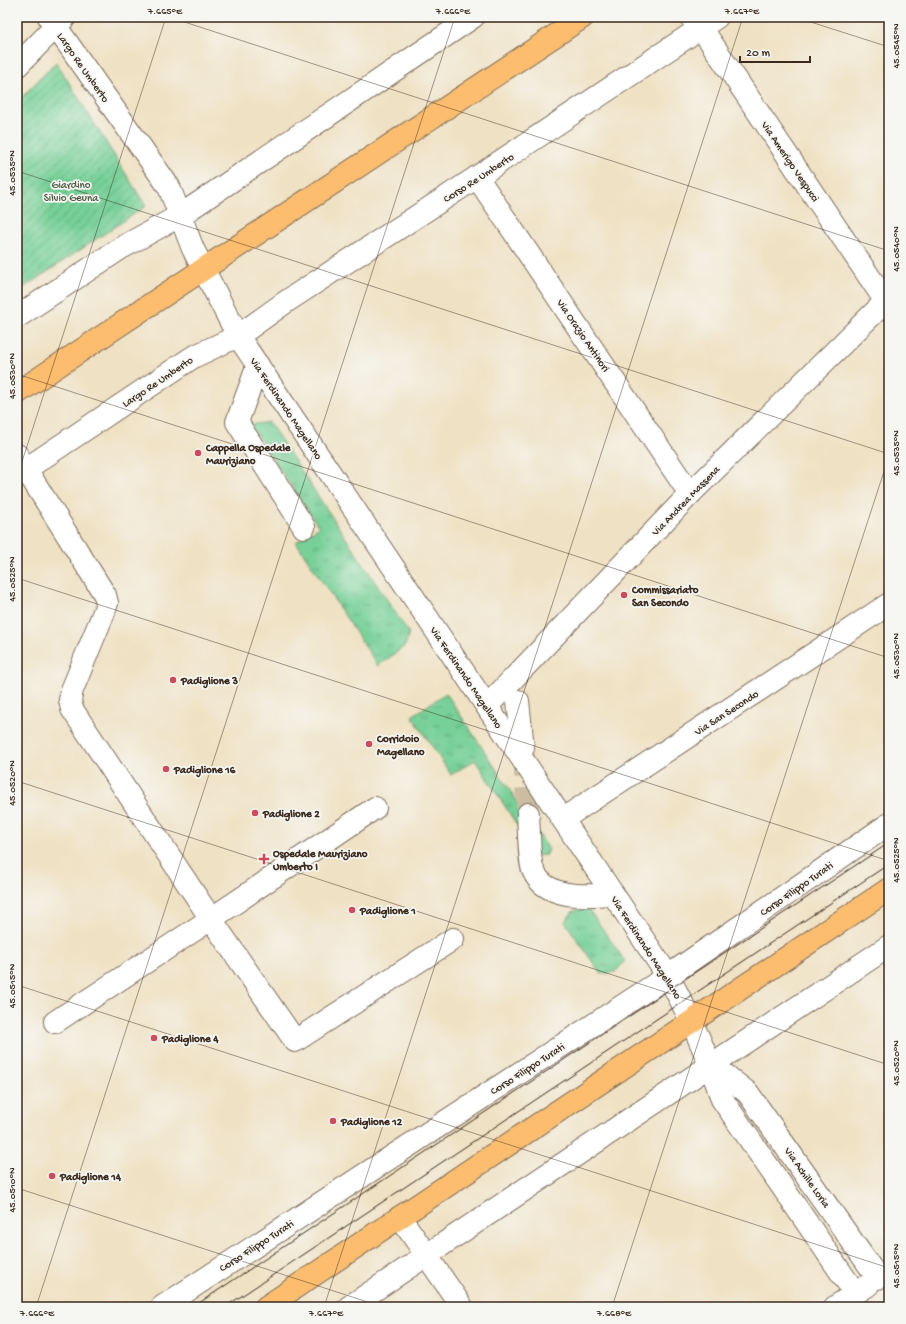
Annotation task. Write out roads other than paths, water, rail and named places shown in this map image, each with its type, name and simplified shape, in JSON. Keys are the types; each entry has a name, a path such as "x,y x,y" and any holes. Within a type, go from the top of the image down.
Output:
{"main road":[{"path":"17,393 583,17"},
{"path":"266,1307 889,889"}],"street":[{"path":"17,317 121,248 181,214 473,17"},
{"name":"Largo Re Umberto","path":"17,66 57,20 169,187 181,214 193,249 238,336 193,357 20,466"},
{"name":"Corso Re Umberto","path":"238,336 287,301 477,177 704,21"},
{"name":"Via Amerigo Vespucci","path":"704,21 888,302"},
{"name":"Via Orazio Antinori","path":"477,177 690,494"},
{"name":"Via Andrea Massena","path":"487,706 690,494 888,302"},
{"name":"Via Ferdinando Magellano","path":"238,336 668,976 692,1021"},
{"path":"258,365 237,422 304,527"},
{"path":"20,466 105,595 106,603 104,612 72,690 70,700 72,709 295,1041 453,938"},
{"name":"Via San Secondo","path":"563,819 889,604"},
{"path":"518,701 523,748"},
{"path":"55,1022 212,919 375,808"},
{"path":"528,814 532,870 546,887 580,896 613,894"},
{"name":"Corso Filippo Turati","path":"162,1307 668,976 889,824"},
{"path":"349,1307 889,946"},
{"name":"Via Achille Loria","path":"692,1021 711,1064 722,1099 855,1293"},
{"name":"Via Achille Loria","path":"711,1064 748,1093 884,1275 835,1307"},
{"path":"400,1217 462,1307"}],"tunnel":[{"path":"524,755 528,814"}],"tram line":[{"path":"193,1307 889,843"},
{"path":"225,1307 889,864"}],"place":[{"name":"Cappella Ospedale Mauriziano","path":"198,453"},
{"name":"Commissariato San Secondo","path":"624,595"},
{"name":"Padiglione 3","path":"173,680"},
{"name":"Corridoio Magellano","path":"369,744"},
{"name":"Padiglione 16","path":"166,769"},
{"name":"Padiglione 2","path":"255,813"},
{"name":"Ospedale Mauriziano Umberto I","path":"264,859"},
{"name":"Padiglione 1","path":"352,910"},
{"name":"Padiglione 4","path":"154,1038"},
{"name":"Padiglione 12","path":"333,1121"},
{"name":"Padiglione 14","path":"52,1176"}],"park label":[{"name":"Giardino Silvio Geuna","path":"71,190"}]}
